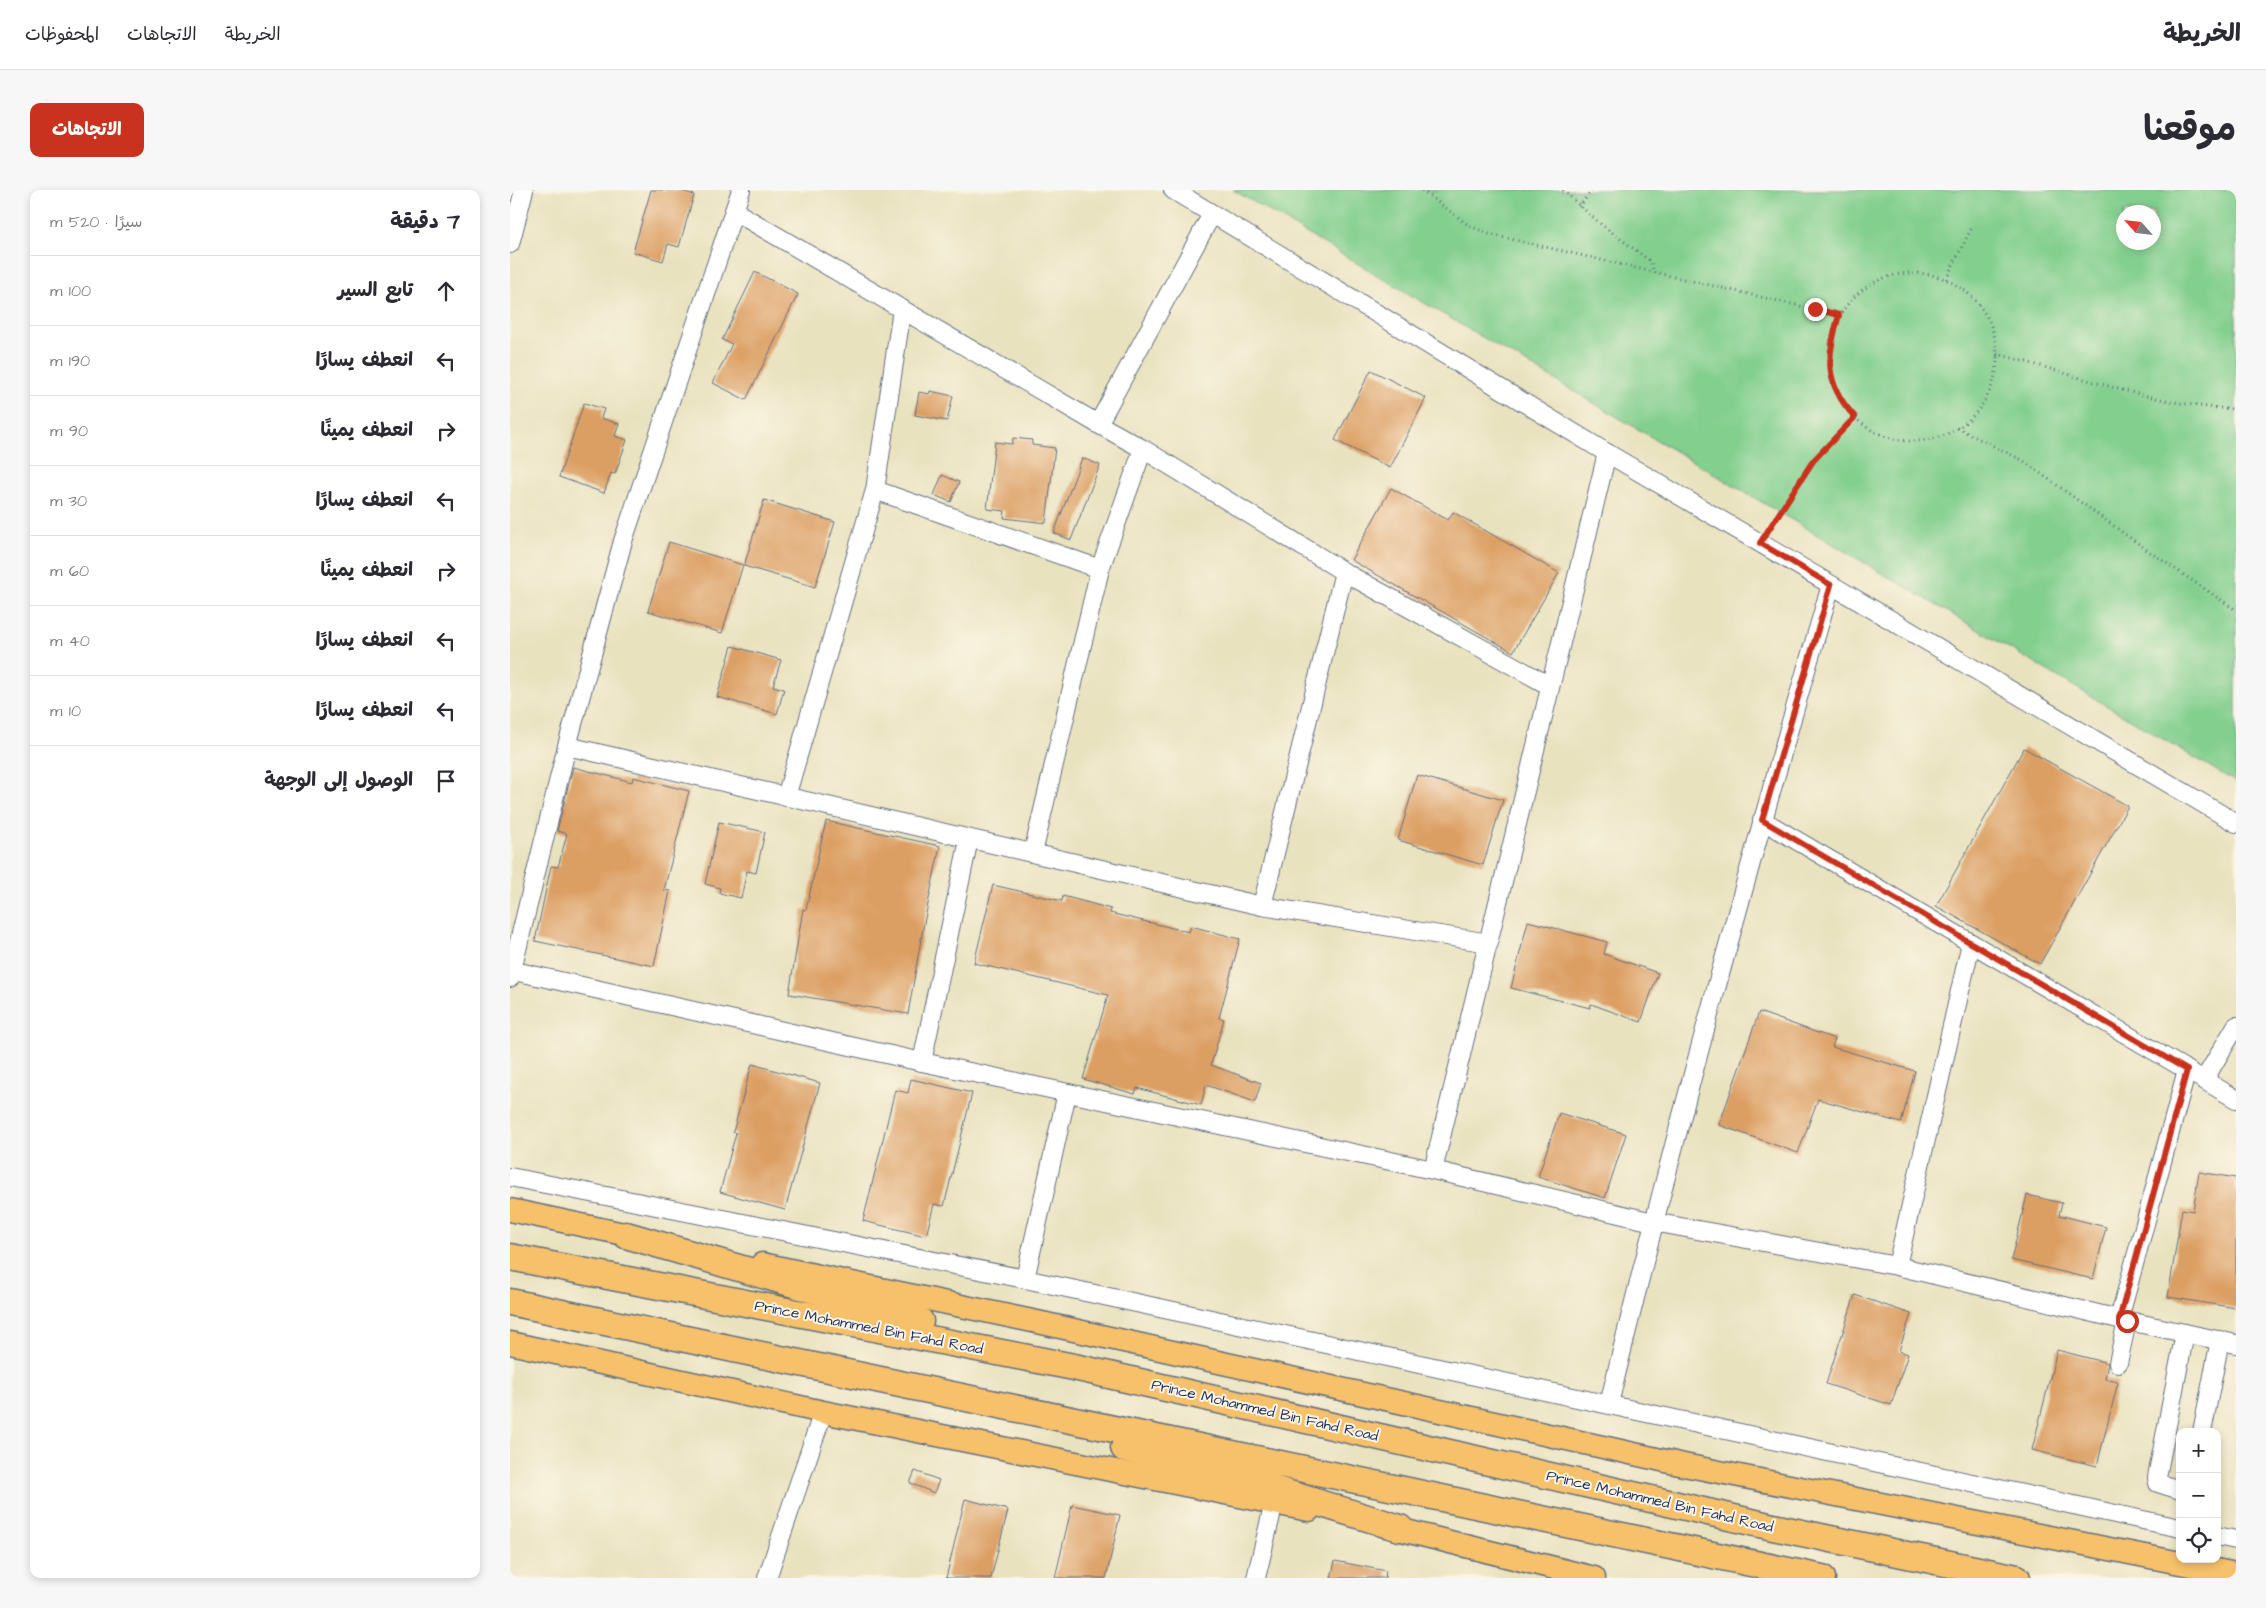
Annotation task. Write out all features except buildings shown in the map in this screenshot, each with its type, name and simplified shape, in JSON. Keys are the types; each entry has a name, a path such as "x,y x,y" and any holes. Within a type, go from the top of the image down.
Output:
{"highway":[{"path":"626,1235 1074,1367"},
{"name":"Prince Mohammed Bin Fahd Road","path":"510,1257 1074,1367 1773,1527 2017,1578"},
{"path":"510,1302 1822,1578"},
{"path":"858,1375 1241,1478 1400,1528"}],"main road":[{"path":"510,1210 1042,1323 1684,1466 2236,1574"},
{"path":"510,1343 823,1412 1400,1528 1594,1578"}],"street":[{"path":"510,244 524,190"},
{"path":"741,190 623,541 567,746 511,973 1433,1170 1653,1222 1897,1266 2123,1320 2228,1342 2203,1428"},
{"path":"1173,190 1607,453 2236,823"},
{"path":"734,210 1143,449 1344,572 1548,685"},
{"path":"1098,424 1212,214"},
{"path":"786,797 875,490 902,309"},
{"path":"1033,853 1100,569 1143,449"},
{"path":"1433,1170 1489,943 1548,685 1607,453"},
{"path":"875,490 1100,569"},
{"path":"1262,906 1344,572"},
{"path":"1609,1404 1653,1222 1762,820 1831,585"},
{"path":"567,746 1262,906 1489,943"},
{"path":"1762,820 2236,1099"},
{"path":"922,1062 969,839"},
{"path":"1897,1266 1971,943"},
{"path":"2204,1080 2236,1026"},
{"path":"2118,1363 2123,1320 2187,1070"},
{"path":"1025,1278 1067,1093"},
{"path":"510,1177 1025,1278 2176,1527"},
{"path":"2176,1489 2158,1483 2156,1477 2185,1333"},
{"path":"767,1578 823,1412"},
{"path":"1256,1578 1274,1504"},
{"path":"2221,1537 2236,1540"}],"path":[{"path":"1422,190 1468,225 1489,234 1839,315"},
{"path":"1563,190 1579,206 1650,260 1655,273"},
{"path":"1579,206 1592,190"},
{"path":"1946,279 1972,227"},
{"path":"1912,273 1946,279 1969,294 1979,305 1994,332 1996,354 1994,378 1989,393 1971,418 1957,428 1930,439 1899,440 1874,432 1855,417 1839,396 1833,382 1830,366 1832,336 1839,315 1856,296 1881,279 1912,273"},
{"path":"1996,354 2035,364 2124,392 2207,408 2236,409"},
{"path":"1760,543 1813,461 1855,417"},
{"path":"1957,428 2022,460 2147,550 2236,610"}],"green space":[{"path":"1233,190 2236,190 2236,782"}],"route":[{"path":"1815,309 1839,315 1832,336 1830,366 1833,382 1839,396 1847,409 1855,417 1813,461 1760,543 1831,585 1762,820 2187,1070 2119,1320 2127,1321"}]}
